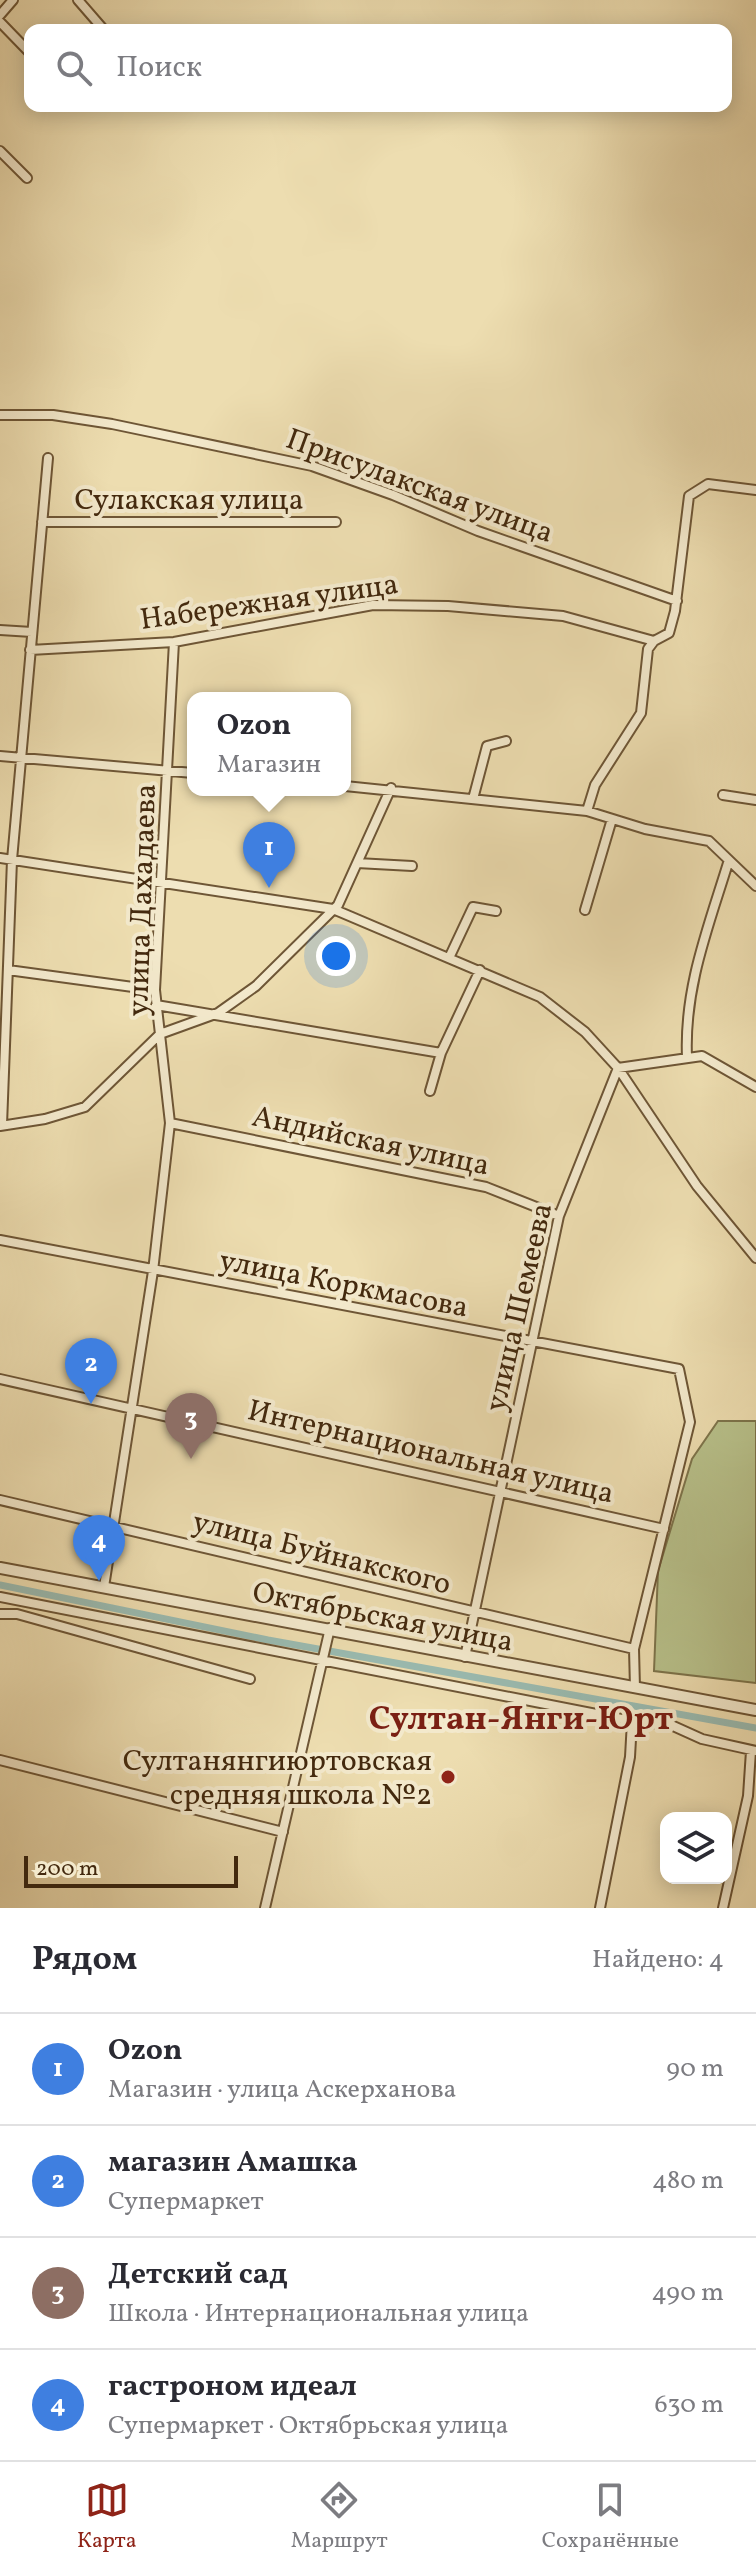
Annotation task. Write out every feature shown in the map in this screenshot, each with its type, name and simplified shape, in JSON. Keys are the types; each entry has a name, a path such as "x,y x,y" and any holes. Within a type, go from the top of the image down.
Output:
{"street":[{"path":"0,15 13,0"},
{"path":"78,0 99,24"},
{"path":"0,22 24,47"},
{"path":"0,151 27,178"},
{"name":"Присулакская улица","path":"0,415 53,415 112,424 312,466 478,531 677,601"},
{"path":"48,458 12,860 1,1126 45,1119 85,1107 160,1034 218,1013 256,986 333,909 391,788"},
{"path":"587,811 595,785 641,713 644,666 654,641 669,633 677,601 689,496 708,484 756,490"},
{"name":"Сулакская улица","path":"42,522 336,522"},
{"name":"Набережная улица","path":"30,650 174,642 373,605 448,606 563,616 654,641"},
{"path":"0,630 32,632"},
{"name":"улица Дахадаева","path":"104,1587 153,1271 170,1123 155,990 170,771 174,642"},
{"path":"473,799 487,746 506,741"},
{"path":"0,756 187,772"},
{"path":"351,786 391,788 587,811 709,841 728,863 756,886"},
{"path":"723,795 756,800"},
{"path":"585,910 612,819"},
{"path":"0,858 160,885 333,909 540,997 585,1032 618,1068 697,1186 756,1258"},
{"path":"357,863 412,866"},
{"path":"687,1057 686,1029 693,971 728,863"},
{"path":"449,958 473,907 496,911"},
{"path":"8,970 155,990"},
{"path":"430,1091 441,1053 480,970"},
{"path":"156,1005 218,1013 441,1053"},
{"path":"618,1068 687,1057 714,1060 756,1087"},
{"name":"улица Шемеева","path":"465,1657 559,1216 618,1068"},
{"name":"Андийская улица","path":"170,1123 486,1187 559,1216"},
{"name":"улица Коркмасова","path":"0,1240 679,1369 690,1422 664,1529"},
{"name":"Интернациональная улица","path":"0,1379 664,1529"},
{"name":"улица Буйнакского","path":"0,1500 634,1649"},
{"path":"635,1688 634,1649 664,1529"},
{"name":"Октябрьская улица","path":"0,1568 756,1710"},
{"path":"0,1597 632,1721 671,1725 702,1739 753,1751 748,1796 723,1908"},
{"path":"0,1614 17,1614 250,1679"},
{"path":"265,1908 330,1628"},
{"path":"600,1908 630,1757 632,1721"},
{"path":"0,1760 283,1832"}],"green space":[{"path":"718,1421 756,1421 756,1683 654,1671 658,1571 692,1459"}],"waterway":[{"path":"0,1585 268,1640 756,1728"}],"place":[{"name":"Ozon","path":"269,888"},
{"name":"магазин Амашка","path":"91,1404"},
{"name":"Детский сад","path":"191,1459"},
{"name":"гастроном идеал","path":"99,1581"},
{"name":"Султанянгиюртовская средняя школа №2","path":"448,1777"}],"district":[{"name":"Султан-Янги-Юрт","path":"521,1717"}]}
